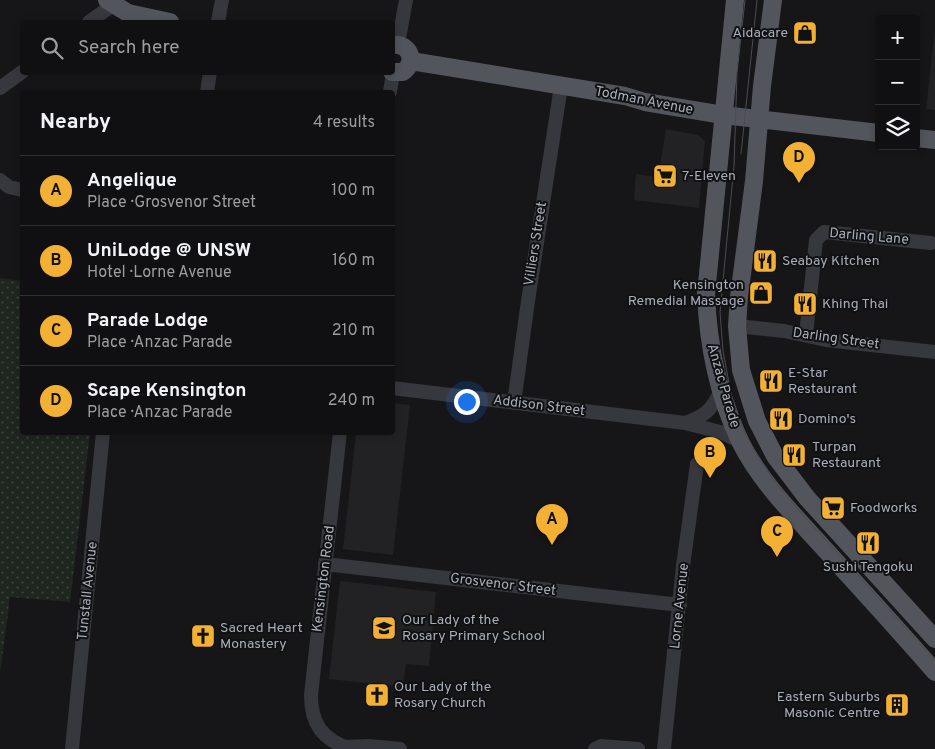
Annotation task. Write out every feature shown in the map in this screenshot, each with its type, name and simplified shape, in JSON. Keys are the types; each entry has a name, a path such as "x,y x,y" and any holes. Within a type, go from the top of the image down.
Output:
{"main road":[{"name":"Anzac Parade","path":"735,0 706,294 709,340 721,390 740,440 759,472 786,506 935,672"},
{"name":"Anzac Parade","path":"773,0 758,119 754,181 741,273 737,326 738,355 746,388 757,422 775,456 807,498 935,639"},
{"path":"110,2 136,15 160,20"},
{"path":"395,45 407,48 411,56 410,65 403,72 395,73"},
{"name":"Todman Avenue","path":"411,61 723,115 875,133"},
{"path":"920,138 935,140"}],"street":[{"path":"218,20 222,0"},
{"path":"395,45 406,0"},
{"path":"91,20 110,2"},
{"path":"0,88 20,73"},
{"path":"207,90 210,75"},
{"path":"390,90 393,75"},
{"name":"Villiers Street","path":"514,403 561,86"},
{"path":"0,180 9,187 20,190"},
{"name":"Darling Lane","path":"806,335 816,240 819,235 824,232 931,242"},
{"name":"Darling Street","path":"737,326 806,335 826,340 935,352"},
{"name":"Addison Street","path":"395,388 685,423 720,432 740,440"},
{"path":"685,423 706,413 714,406 721,390"},
{"name":"Tunstall Avenue","path":"72,749 103,435"},
{"name":"Kensington Road","path":"340,435 311,708 316,724 330,740 346,748"},
{"name":"Lorne Avenue","path":"664,749 697,464"},
{"name":"Grosvenor Street","path":"326,564 680,605"},
{"path":"346,748 369,746 400,749"},
{"path":"595,749 601,746 638,749"}],"shaded area":[{"path":"935,29 935,110 926,109"},
{"name":"7-Eleven","path":"666,129 698,135 705,141 699,208 634,200 636,174 658,177"},
{"path":"0,278 20,281 20,435 90,435 70,602 10,597 0,674"},
{"path":"395,403 410,405 393,555 343,549 356,435 395,435"},
{"name":"Our Lady of the Rosary Primary School","path":"340,581 436,592 429,666 406,664 403,687 329,679"}],"tram line":[{"path":"745,0 737,73 734,166 720,312 723,351 731,394 745,433 773,479 801,513 935,660"},
{"path":"741,154 757,0"}],"place":[{"name":"Aidacare","path":"805,33"},
{"name":"7-Eleven","path":"665,176"},
{"name":"Scape Kensington","path":"799,183"},
{"name":"Seabay Kitchen","path":"765,261"},
{"name":"Kensington Remedial Massage","path":"761,293"},
{"name":"Khing Thai","path":"805,304"},
{"name":"E-Star Restaurant","path":"771,381"},
{"name":"Domino's","path":"781,419"},
{"name":"Turpan Restaurant","path":"794,455"},
{"name":"UniLodge @ UNSW","path":"710,478"},
{"name":"Foodworks","path":"833,508"},
{"name":"Sushi Tengoku","path":"868,543"},
{"name":"Angelique","path":"552,545"},
{"name":"Parade Lodge","path":"777,557"},
{"name":"Our Lady of the Rosary Primary School","path":"384,628"},
{"name":"Sacred Heart Monastery","path":"203,636"},
{"name":"Our Lady of the Rosary Church","path":"377,695"},
{"name":"Eastern Suburbs Masonic Centre","path":"897,705"}]}
